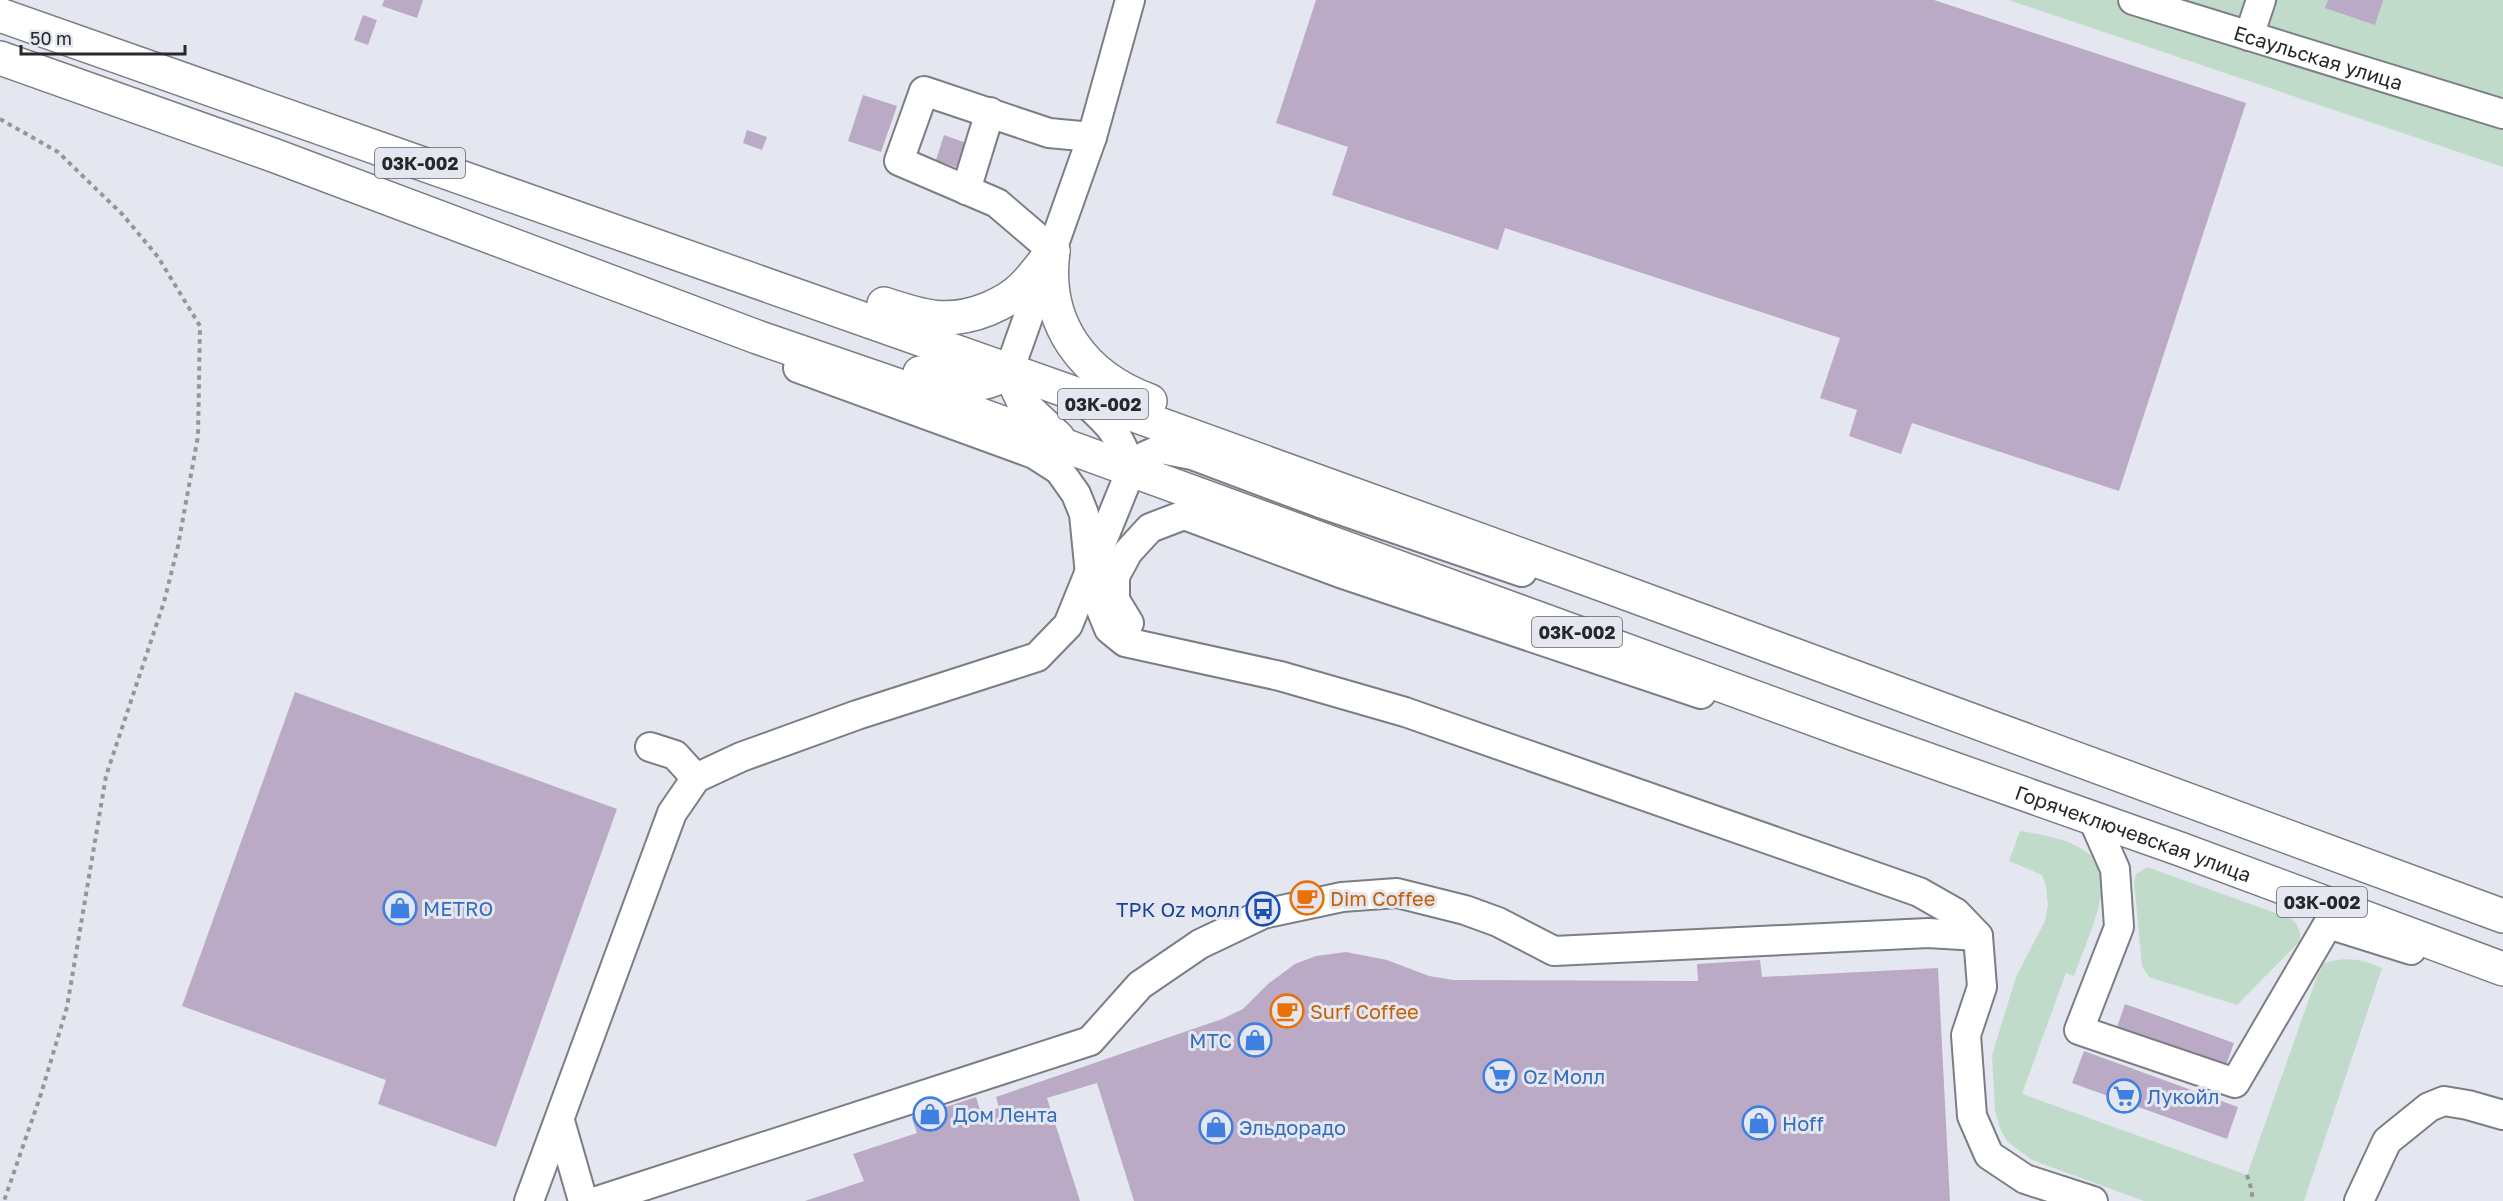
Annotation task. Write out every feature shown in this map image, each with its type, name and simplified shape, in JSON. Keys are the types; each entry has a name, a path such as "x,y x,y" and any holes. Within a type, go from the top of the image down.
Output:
{"main road":[{"name":"03К-002","path":"0,15 840,309 1615,589 2503,916"},
{"path":"70,40 131,41 916,315 946,320 968,317 1000,304 1023,288 1053,251"},
{"name":"03К-002","path":"0,57 344,182 757,337 1131,470 1855,734"},
{"path":"344,182 420,192 933,378 960,384 982,385 996,380 1009,371 1027,409 1070,448"},
{"path":"1053,251 1050,273 1054,301 1064,330 1093,370 1129,393 1584,558 1615,589"},
{"name":"Горячеключевская улица","path":"1855,734 2092,817 2503,969"},
{"path":"2380,872 2503,902"},
{"path":"2464,955 2503,977"}],"street":[{"path":"1009,371 1092,137 1130,0"},
{"name":"Есаульская улица","path":"2133,0 2503,114"},
{"path":"2248,36 2261,0"},
{"path":"1053,251 997,203 899,161 924,91 1049,133 1092,137"},
{"path":"966,190 990,112"},
{"path":"496,239 564,278 798,368 1034,454 1059,470 1076,494 1084,514 1090,575 1109,629 1125,642 1280,676 1385,706 1919,892 1956,913 1978,936 1982,987 1966,1035 1972,1116 1989,1155 2025,1179 2076,1198"},
{"path":"1076,394 1102,418 1123,444 1131,470"},
{"path":"530,1201 562,1129 609,983 672,813 696,778 741,757 857,715 1037,657 1068,625 1131,470 1144,456 1161,449 1192,454 1320,503 1838,681 1866,683"},
{"path":"1385,706 1369,694 1146,636 1127,621 1115,600 1115,576 1128,552 1150,528 1184,515 1340,573 1820,734 1855,734"},
{"path":"650,747 675,755 696,778"},
{"path":"2092,817 2115,869 2118,927 2079,1030 2235,1083 2328,924 2416,952 2464,955"},
{"path":"597,1201 1090,1041 1140,986 1200,944 1263,914 1320,901 1342,897 1397,894 1465,910 1498,921 1554,951 1928,933 1978,936"},
{"path":"2359,1201 2387,1141 2429,1107 2444,1101 2503,1115"},
{"path":"562,1129 583,1201"}],"path":[{"path":"0,119 58,152 123,214 158,257 200,326 198,436 178,546 164,602 106,777 67,1006 59,1040 4,1201"},
{"path":"2247,1175 2252,1191 2252,1201"}],"green space":[{"path":"2009,0 2503,0 2503,167"},
{"path":"2020,831 2040,834 2080,848 2097,861 2102,871 2103,884 2090,935 2074,976 2066,973 2022,1094 2247,1175 2323,964 2339,960 2353,960 2382,968 2304,1201 2144,1201 2032,1160 2008,1142 2001,1131 1995,1111 1992,1055 2016,977 2045,921 2048,905 2042,875 2009,861"},
{"path":"2147,867 2292,919 2299,930 2299,942 2237,1005 2149,977 2142,966 2134,882 2136,874"}],"building":[{"path":"384,0 423,0 417,18 382,6"},
{"path":"1316,0 1934,0 2246,103 2119,491 1912,423 1901,454 1849,436 1857,410 1820,398 1840,338 1505,228 1498,250 1332,195 1348,147 1276,123"},
{"path":"2328,0 2383,0 2375,25 2325,8"},
{"path":"363,15 377,20 368,45 354,40"},
{"path":"863,95 897,106 881,152 848,141"},
{"path":"747,130 767,137 762,150 743,143"},
{"path":"944,135 991,152 983,177 936,160"},
{"name":"METRO","path":"295,692 617,809 496,1147 378,1104 386,1080 182,1006"},
{"name":"Oz Молл","path":"1346,952 1387,960 1429,976 1453,980 1698,981 1697,964 1760,960 1762,977 1938,968 1950,1201 1134,1201 1097,1083 1047,1098 1080,1201 805,1201 864,1181 853,1154 917,1133 912,1118 976,1097 981,1113 999,1108 996,1097 1222,1019 1243,1009 1268,984 1295,964 1316,956"},
{"path":"2125,1004 2234,1043 2225,1068 2116,1030"},
{"path":"2084,1051 2238,1107 2227,1139 2072,1083"}],"place":[{"name":"Dim Coffee","path":"1307,898"},
{"name":"METRO","path":"400,908"},
{"name":"ТРК Oz молл","path":"1263,909"},
{"name":"Surf Coffee","path":"1287,1011"},
{"name":"МТС","path":"1255,1040"},
{"name":"Oz Молл","path":"1500,1076"},
{"name":"Лукойл","path":"2124,1096"},
{"name":"Дом Лента","path":"930,1114"},
{"name":"Hoff","path":"1759,1123"},
{"name":"Эльдорадо","path":"1216,1127"}]}
